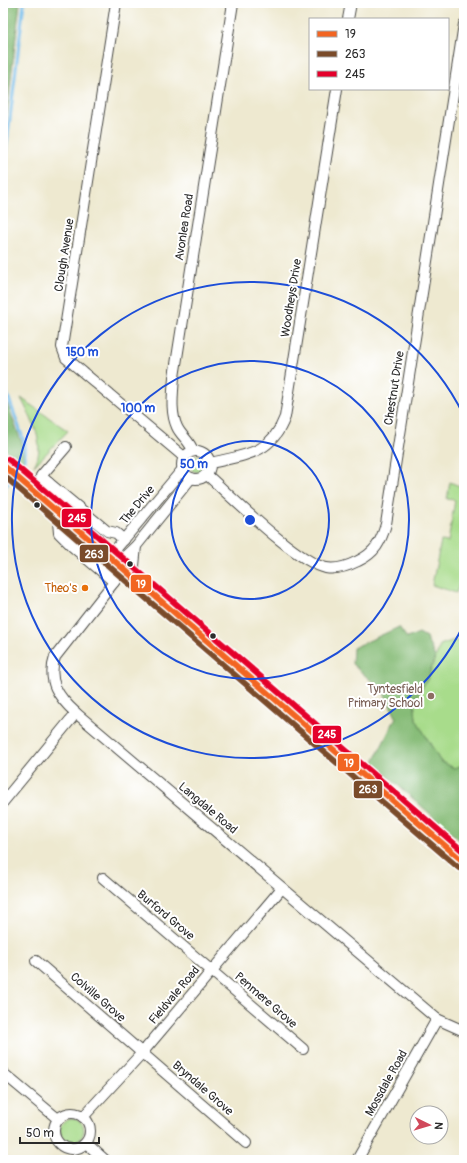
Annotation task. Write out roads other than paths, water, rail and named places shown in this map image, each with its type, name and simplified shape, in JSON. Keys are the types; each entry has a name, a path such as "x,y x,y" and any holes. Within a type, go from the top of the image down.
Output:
{"highway":[{"path":"5,466 118,562 376,788 464,862"}],"street":[{"name":"Clough Avenue","path":"116,3 62,347 66,358 184,457"},
{"name":"Avonlea Road","path":"192,451 191,446 174,420 174,377 233,3"},
{"path":"348,18 351,3"},
{"name":"Chestnut Drive","path":"206,474 296,553 317,565 326,568 339,568 351,565 370,555 376,549 386,524 464,24"},
{"name":"Woodheys Drive","path":"210,463 244,456 257,451 272,440 280,430 285,417 337,90"},
{"path":"66,446 41,476 106,531 116,533 124,540"},
{"path":"192,451 204,453 210,463 206,474 200,478 191,478 182,470 181,466 184,457 192,451"},
{"name":"The Drive","path":"118,562 124,540 182,470"},
{"name":"The Drive","path":"118,562 136,546 191,478"},
{"path":"39,496 49,483"},
{"path":"63,515 58,522 59,533 114,582"},
{"path":"136,546 134,566 137,579"},
{"name":"Langdale Road","path":"118,562 114,582 59,650 52,665 53,685 58,695 76,713 437,1019 464,1031"},
{"path":"3,802 76,713"},
{"name":"Burford Grove","path":"103,878 212,971"},
{"name":"Fieldvale Road","path":"84,1117 142,1053 282,888"},
{"name":"Colville Grove","path":"36,961 142,1053"},
{"name":"Penmere Grove","path":"212,971 303,1049"},
{"name":"Mossdale Road","path":"357,1160 437,1019"},
{"name":"Bryndale Grove","path":"142,1053 246,1143"},
{"path":"3,1073 58,1120"},
{"path":"73,1113 84,1117 90,1127 90,1133 86,1144 81,1147 69,1149 58,1143 54,1131 58,1120 68,1114 73,1113"},
{"path":"86,1144 106,1160"}],"waterway":[{"path":"3,176 24,3"},
{"path":"3,382 25,444 25,460 18,472"},
{"path":"3,499 5,487 12,479"},
{"path":"3,587 3,609"}],"place":[{"name":"Theo's","path":"85,588"},
{"name":"Tyntesfield Primary School","path":"431,696"}]}
